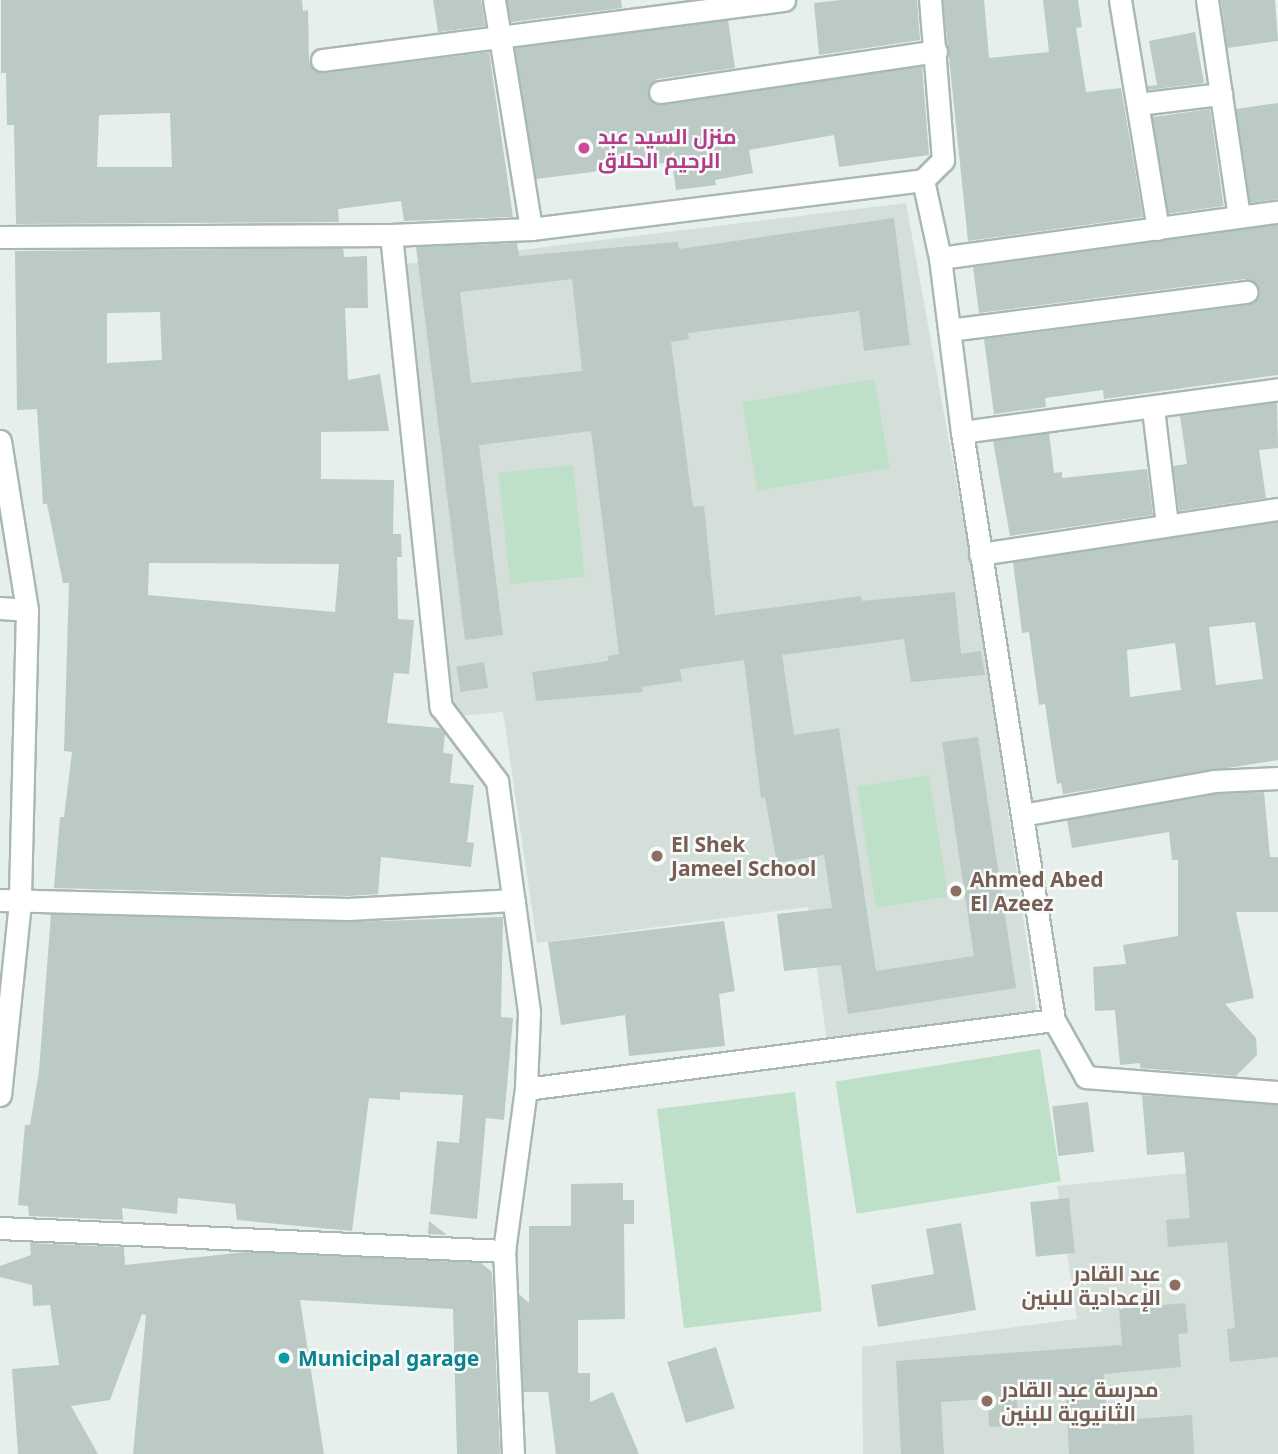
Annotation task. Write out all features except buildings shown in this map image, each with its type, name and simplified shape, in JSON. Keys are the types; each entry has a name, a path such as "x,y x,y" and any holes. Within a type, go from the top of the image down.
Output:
{"street":[{"path":"494,0 531,229"},
{"path":"322,60 784,0"},
{"path":"0,237 391,235 531,229 923,180 943,160 930,0"},
{"path":"1120,0 1158,229"},
{"path":"1207,0 1239,217"},
{"path":"660,92 936,51"},
{"path":"1138,104 1221,94"},
{"path":"923,180 940,258 980,554 1054,1020 1086,1077 1278,1092"},
{"path":"940,258 1278,212"},
{"path":"391,235 441,707 497,781 529,1013 526,1089 504,1251 513,1454"},
{"path":"949,330 1247,292"},
{"path":"962,432 1153,409 1278,389"},
{"path":"1153,409 1167,525"},
{"path":"0,441 27,610 0,1094"},
{"path":"980,554 1278,509"},
{"path":"0,608 27,610"},
{"path":"1021,815 1214,781 1278,778"},
{"path":"10,901 348,909 514,900"},
{"path":"526,1089 1054,1020"},
{"path":"0,1228 504,1251"}],"shaded area":[{"path":"906,203 979,608 1037,1014 827,1041 808,907 537,943 503,712 459,716 450,703 397,265"},
{"name":"عبد القادر الإعدادية للبنين","path":"1278,1164 1278,1454 863,1454 862,1347 1077,1319 1057,1186"}],"green space":[{"path":"874,379 890,468 758,491 742,402"},
{"path":"573,465 585,576 510,584 498,473"},
{"path":"929,775 948,896 876,908 857,786"},
{"path":"1040,1049 1061,1181 857,1214 836,1081"},
{"path":"795,1092 822,1311 684,1328 657,1109"}],"place":[{"name":"منزل السيد عبد الرحيم الحلاق","path":"584,148"},
{"name":"El Shek Jameel School","path":"657,856"},
{"name":"Ahmed Abed El Azeez","path":"956,891"},
{"name":"عبد القادر الإعدادية للبنين","path":"1175,1285"},
{"name":"Municipal garage","path":"284,1358"},
{"name":"مدرسة عبد القادر الثانيوية للبنين","path":"987,1401"}]}
